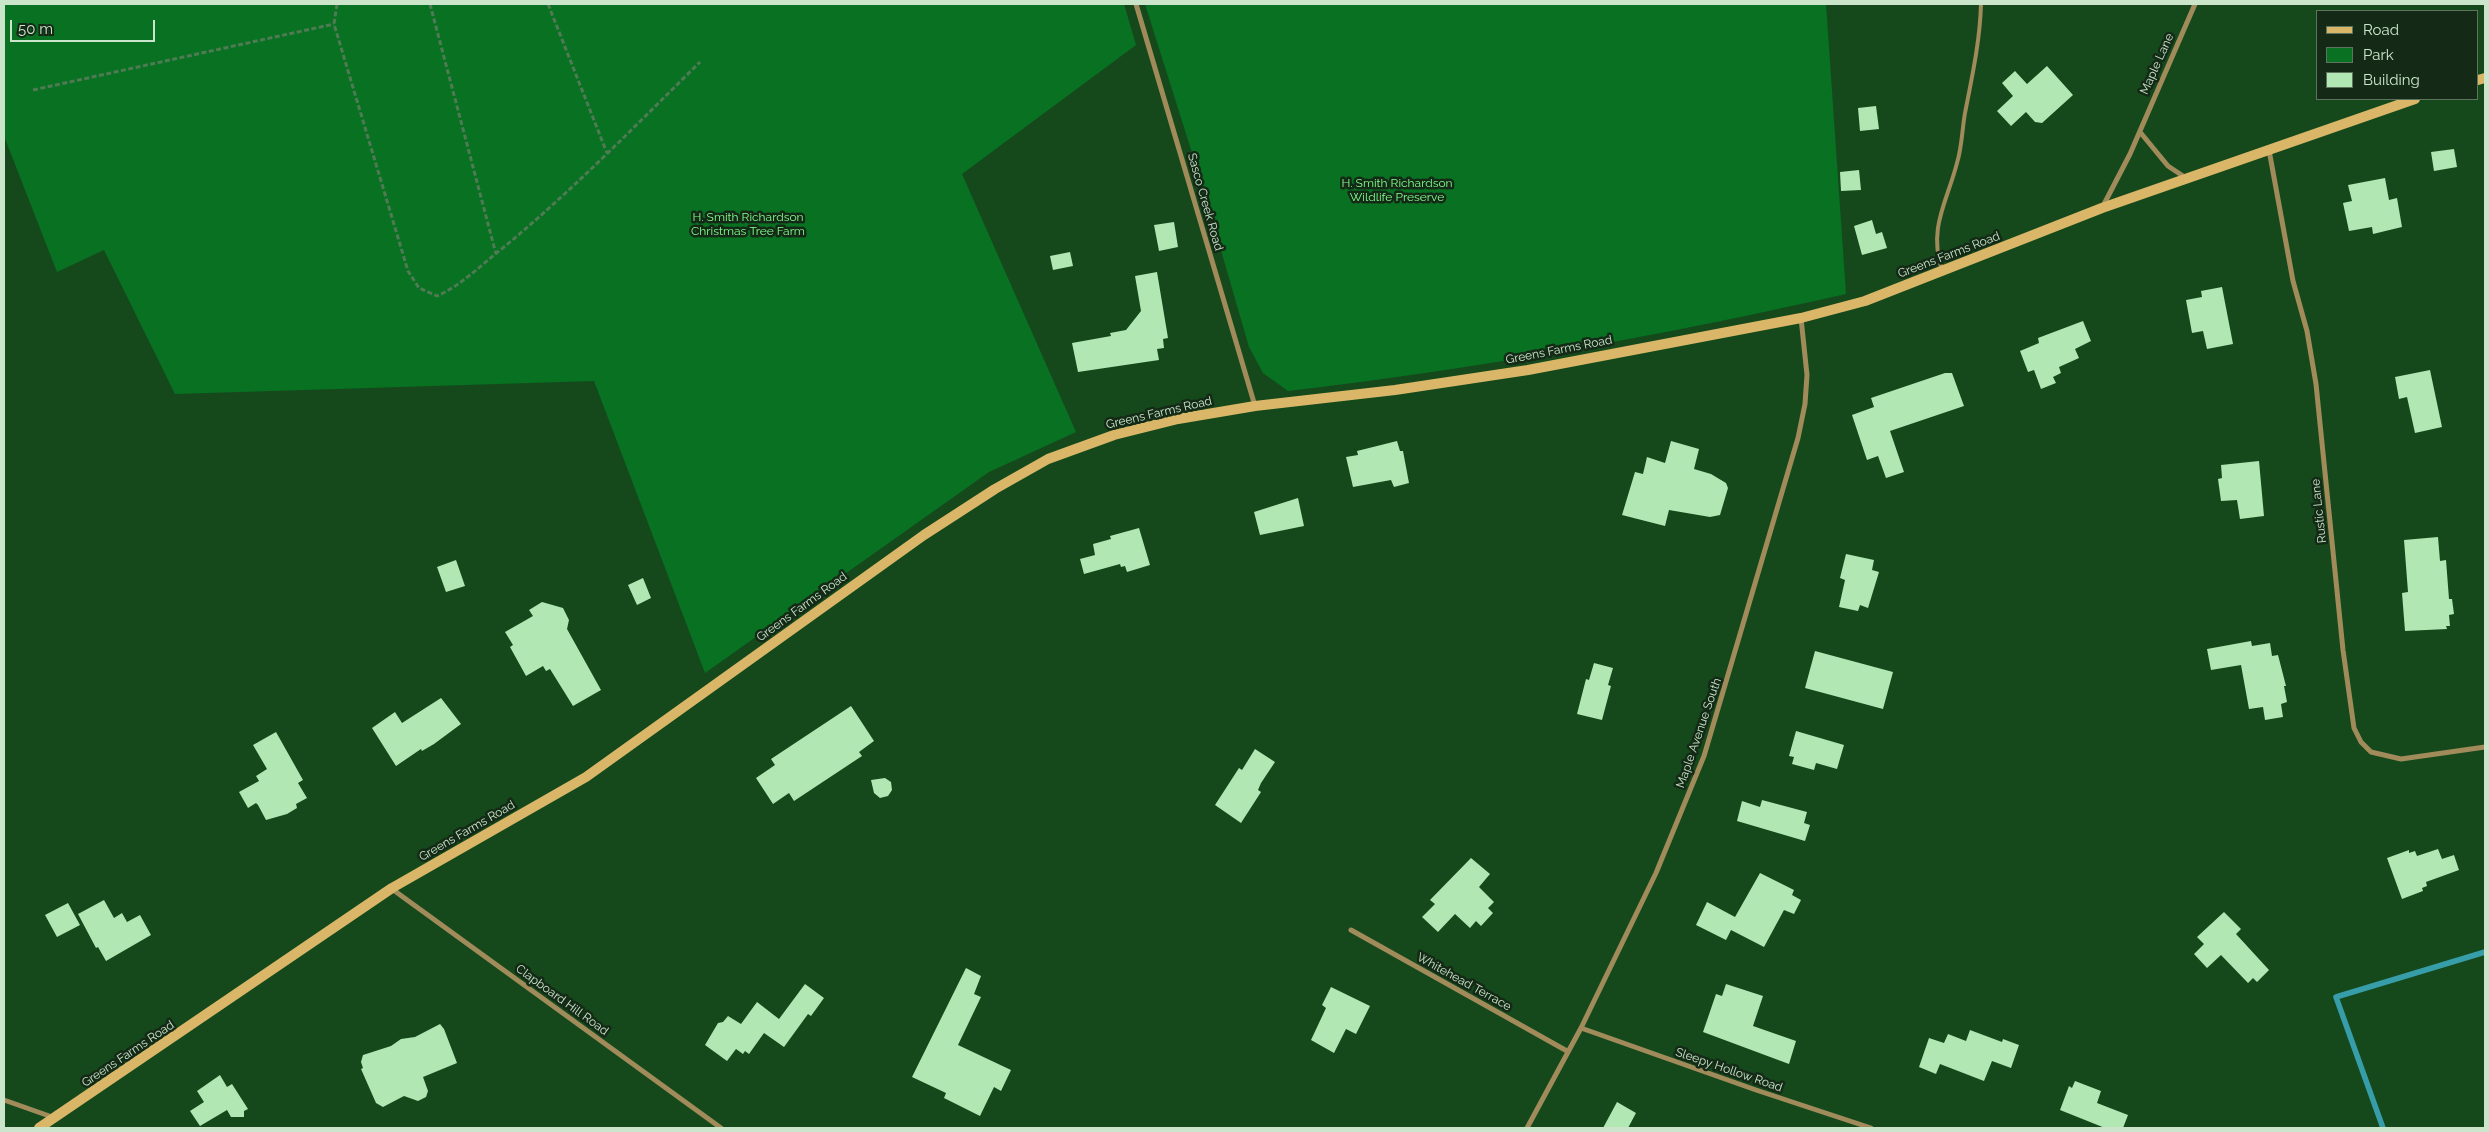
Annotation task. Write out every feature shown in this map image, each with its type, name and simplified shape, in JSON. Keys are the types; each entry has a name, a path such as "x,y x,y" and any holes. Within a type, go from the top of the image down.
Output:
{"street":[{"name":"Sasco Creek Road","path":"1136,4 1255,406"},
{"name":"Maple Lane","path":"2102,208 2140,132 2195,4"},
{"name":"Greens Farms Road","path":"39,1128 57,1118 392,888 586,777 924,535 995,489 1048,459 1114,435 1178,419 1255,406 1395,390 1528,370 1801,318 1865,301 2102,208 2412,100"},
{"path":"2140,132 2168,166 2186,178"},
{"name":"Rustic Lane","path":"2269,150 2293,281 2308,331 2316,384 2343,650 2354,728 2361,742 2370,752 2401,760 2485,747"},
{"name":"Maple Avenue South","path":"1527,1128 1581,1028 1674,831 1704,756 1724,695 1779,507 1805,404 1807,375 1801,318"},
{"name":"Clapboard Hill Road","path":"392,888 721,1128"},
{"name":"Whitehead Terrace","path":"1351,930 1567,1052"},
{"name":"Sleepy Hollow Road","path":"1581,1028 1756,1090 1871,1128"},
{"path":"4,1100 57,1118"}],"lane":[{"path":"1942,272 1938,258 1936,231 1958,162 1975,61 1981,4"}],"path":[{"path":"337,4 334,24 408,271 419,288 436,296 449,290 550,210 700,62"},
{"path":"430,4 496,254"},
{"path":"548,4 608,153"},
{"path":"33,90 334,24"}],"green space":[{"name":"H. Smith Richardson Christmas Tree Farm","path":"4,4 1124,4 1136,45 962,174 1076,432 989,472 705,673 594,381 175,394 104,250 57,272 4,136"},
{"name":"H. Smith Richardson Wildlife Preserve","path":"1145,4 1826,4 1846,294 1707,324 1568,350 1498,362 1288,391 1263,373 1249,347 1200,178"}],"building":[{"path":"2047,66 2073,95 2042,123 2035,122 2026,112 2011,126 1997,111 2013,96 2002,83 2015,71 2027,84"},
{"path":"1876,106 1879,129 1860,131 1858,108"},
{"path":"2454,149 2457,167 2434,171 2431,152"},
{"path":"1859,170 1861,190 1841,191 1840,172"},
{"path":"2385,178 2389,200 2397,198 2402,227 2373,234 2372,227 2349,231 2343,203 2352,201 2348,185"},
{"path":"1872,220 1876,234 1882,232 1887,248 1862,255 1854,226"},
{"path":"1174,222 1178,247 1159,251 1154,225"},
{"path":"1070,252 1073,266 1053,270 1050,256"},
{"path":"1157,272 1168,338 1163,339 1164,348 1157,349 1159,360 1078,372 1072,343 1111,336 1110,333 1126,330 1141,311 1135,276"},
{"path":"2222,287 2233,344 2207,349 2203,331 2192,333 2186,300 2202,297 2201,291"},
{"path":"2083,321 2091,341 2075,349 2079,358 2059,367 2061,373 2053,377 2056,383 2041,389 2034,370 2028,372 2020,351 2039,343 2038,338"},
{"path":"2430,370 2442,427 2415,433 2407,397 2399,399 2395,377"},
{"path":"1945,373 1952,373 1964,406 1890,431 1904,472 1886,478 1878,456 1867,460 1852,415 1874,407 1871,398"},
{"path":"1397,441 1400,451 1403,451 1409,483 1394,487 1391,480 1353,487 1346,457 1358,455 1357,451"},
{"path":"1671,441 1699,449 1694,469 1711,474 1726,483 1728,488 1720,515 1710,517 1669,510 1665,526 1622,515 1635,472 1643,474 1647,457 1665,463"},
{"path":"2259,461 2264,516 2240,519 2237,500 2221,501 2218,479 2222,478 2221,465"},
{"path":"1298,498 1304,526 1260,535 1254,512"},
{"path":"1139,528 1150,565 1127,572 1125,566 1121,567 1120,564 1084,574 1080,559 1095,555 1093,544 1111,539 1110,536"},
{"path":"2438,537 2440,561 2446,560 2449,599 2452,599 2454,614 2449,615 2450,626 2446,626 2447,629 2405,631 2402,593 2408,592 2404,540"},
{"path":"1846,554 1874,560 1872,570 1879,572 1868,608 1860,605 1858,611 1839,607 1845,580 1840,578"},
{"path":"456,560 465,586 446,592 437,567"},
{"path":"643,578 651,598 637,605 628,585"},
{"path":"542,602 563,608 569,620 567,629 601,690 573,706 550,669 546,671 543,666 526,676 510,647 513,645 505,632 533,616 529,610"},
{"path":"2251,641 2252,646 2270,643 2272,656 2278,655 2286,686 2284,686 2287,702 2281,704 2283,717 2265,720 2263,707 2249,709 2241,665 2211,670 2207,649"},
{"path":"1815,651 1893,672 1883,709 1805,688"},
{"path":"1594,663 1613,668 1608,685 1611,686 1602,720 1577,714 1586,679 1589,680"},
{"path":"441,698 461,724 434,744 422,751 421,749 396,766 372,728 395,712 402,723"},
{"path":"851,706 874,741 859,752 862,756 794,801 789,793 773,804 756,778 775,765 771,759"},
{"path":"1796,731 1844,745 1837,769 1816,763 1814,770 1792,764 1794,757 1789,756"},
{"path":"276,732 303,780 298,783 307,798 296,804 297,808 287,814 266,820 258,805 256,803 248,808 239,792 259,781 256,776 267,769 253,745"},
{"path":"1255,749 1275,762 1261,783 1258,790 1261,792 1241,823 1215,805 1239,768 1242,770"},
{"path":"885,778 891,782 892,790 888,796 880,798 874,793 871,780"},
{"path":"1762,800 1807,812 1804,823 1810,825 1805,841 1737,821 1742,801 1760,807"},
{"path":"2438,849 2442,859 2454,855 2459,870 2426,882 2427,886 2422,888 2423,891 2402,899 2387,858 2409,850 2409,853 2415,851 2417,856"},
{"path":"1471,858 1490,874 1479,887 1494,902 1488,908 1493,913 1481,926 1476,921 1470,928 1455,914 1438,932 1422,917 1435,904 1430,900"},
{"path":"1760,873 1794,890 1792,895 1801,900 1794,914 1784,910 1764,947 1731,930 1726,940 1696,925 1707,902 1735,917"},
{"path":"104,900 114,918 122,913 127,922 140,915 151,935 106,961 98,947 96,948 78,914"},
{"path":"68,903 80,925 57,937 45,915"},
{"path":"2224,912 2241,929 2236,934 2269,970 2257,982 2253,978 2248,983 2221,955 2207,968 2194,954 2204,944 2197,937"},
{"path":"966,968 981,976 974,994 981,997 958,1045 1011,1070 1001,1091 994,1087 980,1116 944,1098 946,1093 912,1077"},
{"path":"805,984 824,998 811,1016 808,1014 784,1047 764,1033 749,1054 745,1051 743,1054 736,1049 727,1061 705,1045 718,1023 723,1022 728,1016 741,1024 757,1002 779,1019"},
{"path":"1726,984 1763,996 1753,1026 1796,1041 1789,1064 1703,1032 1716,994 1722,996"},
{"path":"1331,987 1370,1006 1356,1034 1346,1029 1334,1053 1311,1040 1326,1008 1322,1005"},
{"path":"440,1024 444,1029 457,1063 423,1077 428,1091 426,1097 418,1101 404,1096 383,1107 376,1103 361,1069 363,1068 361,1062 363,1055 391,1046 401,1039 415,1037"},
{"path":"1970,1030 2002,1042 2003,1039 2019,1045 2011,1068 1992,1061 1984,1081 1940,1064 1936,1074 1919,1067 1929,1038 1944,1043 1948,1034 1966,1041"},
{"path":"220,1075 227,1087 232,1084 248,1109 244,1111 244,1117 231,1117 227,1110 200,1126 190,1111 204,1102 197,1091"},
{"path":"2075,1081 2101,1091 2097,1103 2128,1115 2123,1128 2105,1128 2060,1110 2069,1086 2072,1088"},
{"path":"1617,1102 1636,1113 1628,1128 1603,1128"}],"waterway":[{"path":"2383,1128 2336,997 2485,952"}]}
